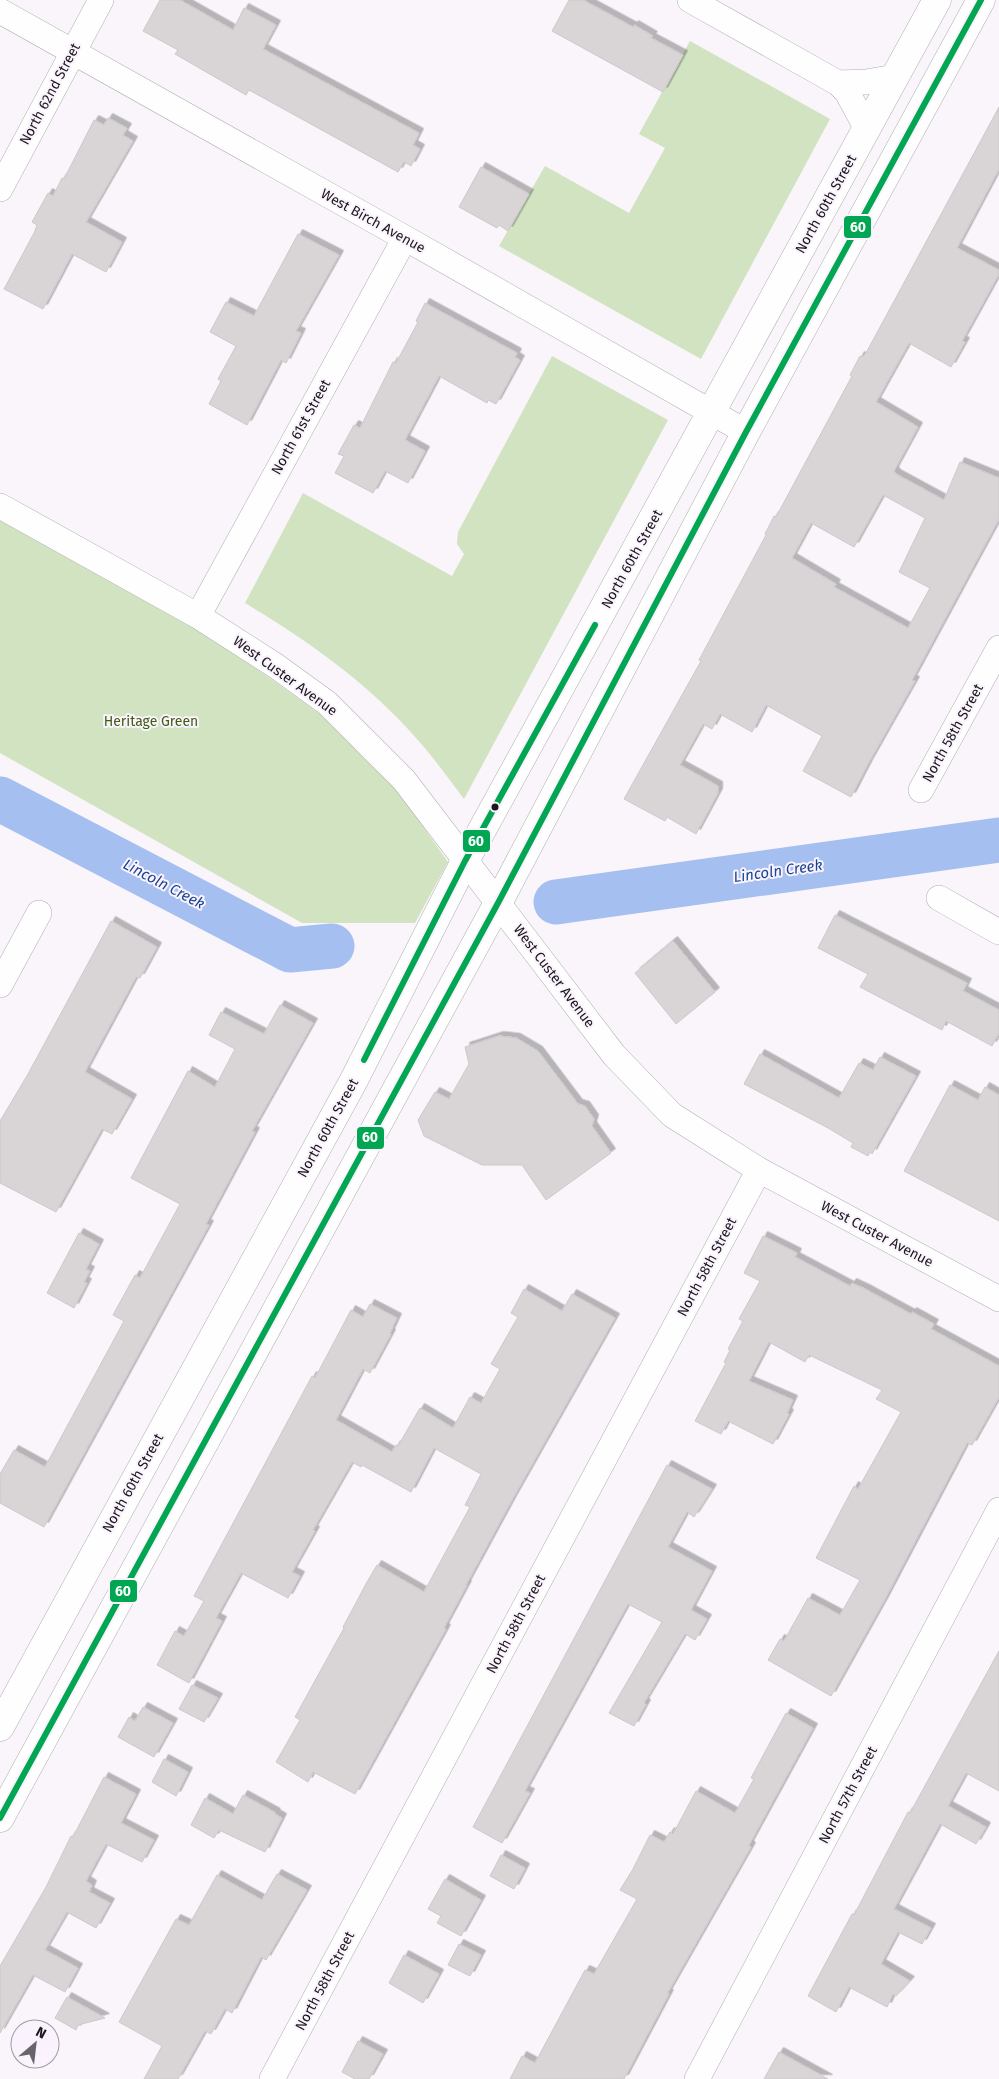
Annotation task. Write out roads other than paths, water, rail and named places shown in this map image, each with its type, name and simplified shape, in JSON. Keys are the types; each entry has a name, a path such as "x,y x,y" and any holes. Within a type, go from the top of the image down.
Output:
{"main road":[{"name":"North 60th Street","path":"0,1726 350,1088 465,861 937,0"},
{"path":"0,1818 498,903 746,432 981,0"}],"street":[{"name":"North 62nd Street","path":"0,189 101,0"},
{"path":"690,0 838,83 847,92 867,128"},
{"name":"West Birch Avenue","path":"0,11 405,238 711,414 746,432"},
{"path":"838,83 866,82 896,76"},
{"name":"North 61st Street","path":"198,616 405,238"},
{"name":"West Custer Avenue","path":"0,506 198,616 276,666 327,703 404,780 614,1054 672,1116 759,1170 999,1299"},
{"name":"North 58th Street","path":"921,790 999,648"},
{"path":"940,898 999,932"},
{"path":"0,985 39,913"},
{"name":"North 58th Street","path":"272,2079 759,1170"},
{"name":"North 57th Street","path":"697,2079 999,1510"}],"waterway":[{"name":"Lincoln Creek","path":"0,799 290,950 332,946"},
{"name":"Lincoln Creek","path":"556,902 999,840"}],"park label":[{"name":"Heritage Green","path":"151,721"}]}
